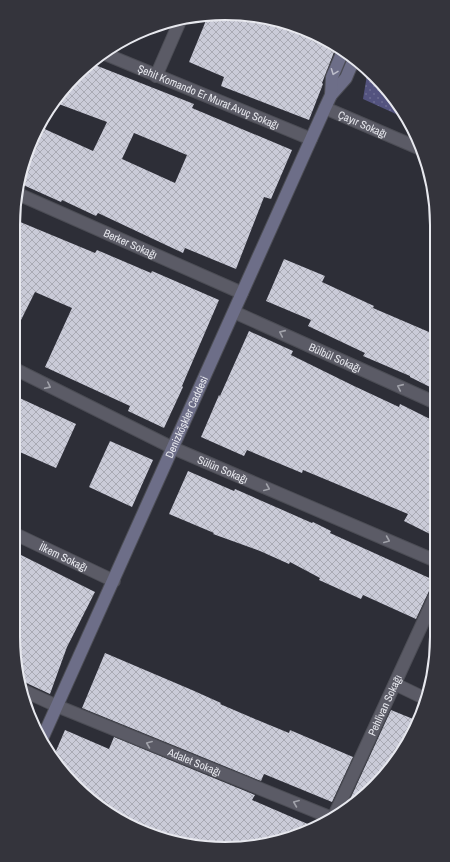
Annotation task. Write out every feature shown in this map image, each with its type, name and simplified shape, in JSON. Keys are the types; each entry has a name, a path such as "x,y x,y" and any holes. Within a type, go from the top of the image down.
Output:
{"street":[{"path":"156,76 178,26"},
{"name":"Şehit Komando Er Murat Avuç Sokağı","path":"110,56 312,139"},
{"name":"Denizköşkler Caddesi","path":"331,95 332,77 341,56"},
{"name":"Denizköşkler Caddesi","path":"44,734 325,108 331,95 346,78 352,64"},
{"name":"Çayır Sokağı","path":"325,108 414,146"},
{"name":"Berker Sokağı","path":"22,196 242,294"},
{"name":"Bülbül Sokağı","path":"234,312 430,400"},
{"name":"Sülün Sokağı","path":"20,372 173,448 430,558"},
{"name":"İlkem Sokağı","path":"20,536 114,581"},
{"name":"Pehlivan Sokağı","path":"337,808 430,607"},
{"path":"395,684 421,697"},
{"name":"Adalet Sokağı","path":"28,693 57,706 328,815"}],"shaded area":[{"path":"367,77 388,100 397,115 363,99"}],"building":[{"path":"212,20 238,20 278,27 316,41 334,52 309,120 221,86 224,77 189,62 206,21"},
{"path":"96,65 194,104 192,108 292,150 271,199 264,197 236,269 185,248 183,253 98,213 96,216 62,200 61,202 24,185 31,159 44,129 93,151 107,122 59,104 80,80","holes":["134,133 187,155 175,183 122,159"]},
{"path":"20,222 95,253 97,250 151,273 152,271 219,300 182,386 183,387 164,428 128,411 130,406 45,367 72,308 35,292 20,322"},
{"path":"284,259 325,276 322,282 374,306 373,308 430,332 430,387 410,376 363,356 365,353 308,326 311,320 266,301"},
{"path":"249,331 293,351 291,355 354,386 399,407 400,404 430,419 430,534 404,521 408,514 303,470 302,473 247,450 244,456 201,437 219,395 220,396"},
{"path":"20,398 76,424 56,468 20,452"},
{"path":"110,441 153,460 132,507 89,487"},
{"path":"188,471 234,491 235,489 312,523 313,522 331,531 330,533 430,578 430,590 416,619 363,595 361,599 319,580 320,578 290,562 289,564 260,551 213,534 214,533 169,514"},
{"path":"20,554 95,592 67,647 50,694 25,682 24,677 20,650"},
{"path":"105,653 255,719 289,733 290,730 353,757 332,802 264,774 261,781 82,708"},
{"path":"391,710 413,719 403,740 388,762 370,782 350,800"},
{"path":"65,730 109,749 114,737 255,795 252,800 308,824 278,835 238,842 212,842 172,835 134,821 122,815 100,800 80,782 62,762 56,752"}]}
